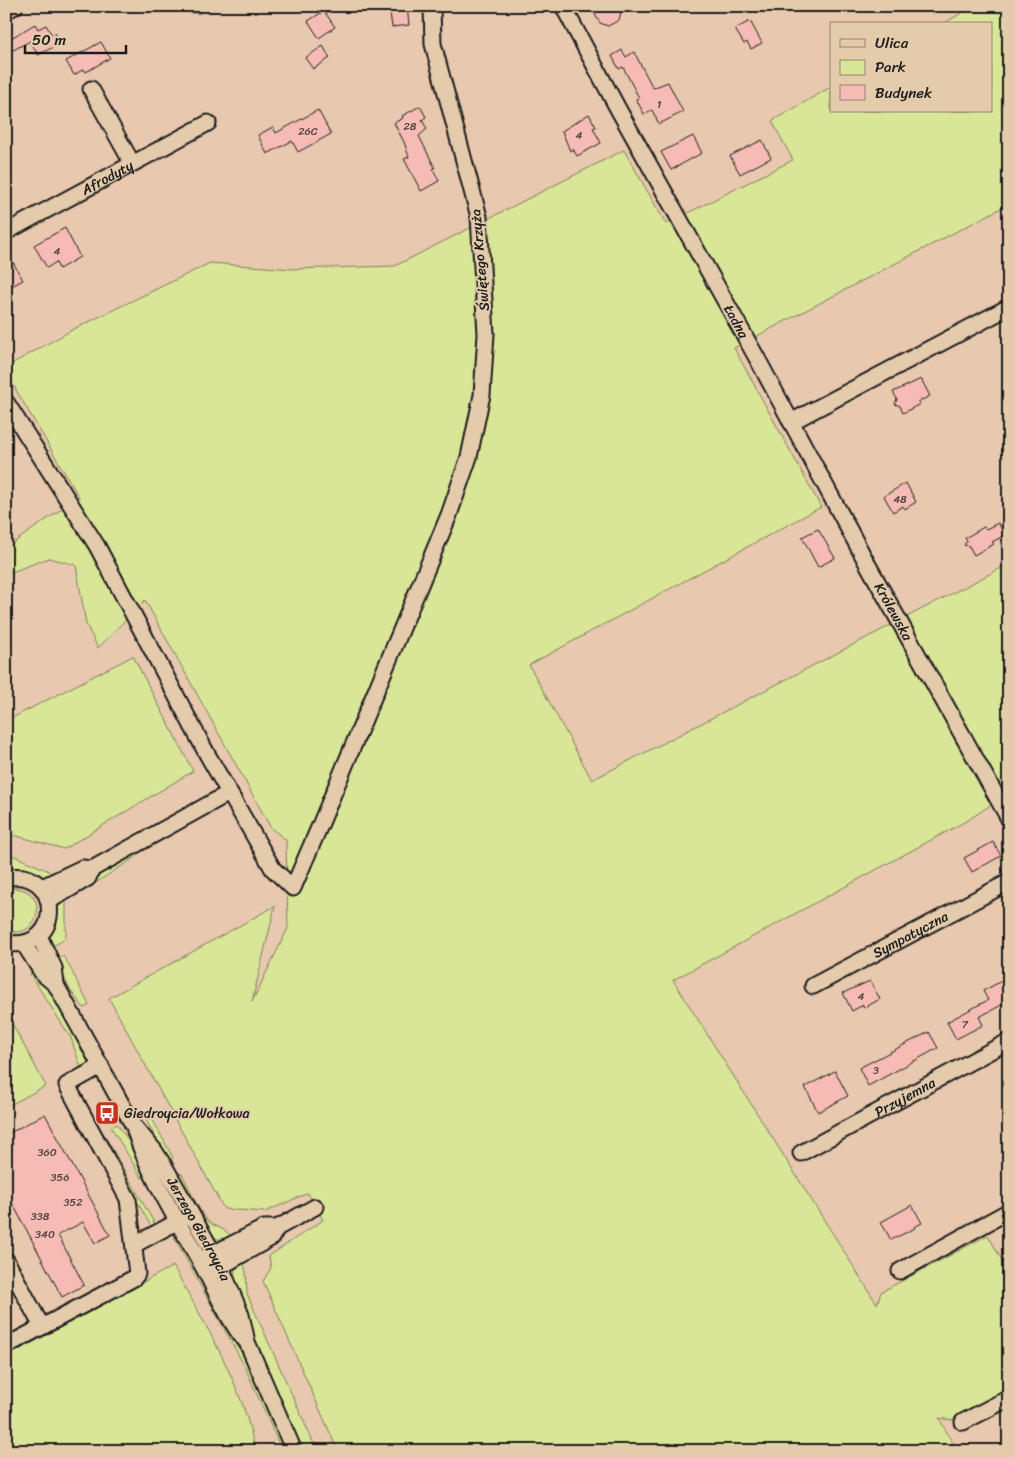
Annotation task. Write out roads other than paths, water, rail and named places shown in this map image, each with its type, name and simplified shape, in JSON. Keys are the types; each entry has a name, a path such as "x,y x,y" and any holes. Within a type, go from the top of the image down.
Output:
{"street":[{"path":"6,11 14,6"},
{"name":"Świętego Krzyża","path":"229,793 273,869 292,888 321,823 449,515 469,457 482,395 486,334 479,217 433,44 432,6"},
{"name":"Ładna","path":"563,6 791,422"},
{"path":"91,89 132,163"},
{"name":"Afrodyty","path":"6,232 208,123"},
{"path":"791,422 1009,306"},
{"path":"6,402 97,546 229,793 92,869 82,868 42,887"},
{"name":"Królewska","path":"791,422 872,573 1009,819"},
{"path":"49,901 88,878 92,869"},
{"path":"6,878 14,876 24,877 34,881 42,887 49,901 50,910 49,920 39,936 24,944 6,943"},
{"name":"Sympatyczna","path":"813,986 1009,882"},
{"name":"Jerzego Giedroycia","path":"39,936 54,968 56,985"},
{"name":"Jerzego Giedroycia","path":"24,944 43,974 56,985 133,1125 154,1150 192,1214 217,1260 241,1315 246,1342"},
{"name":"Przyjemna","path":"801,1153 1009,1041"},
{"path":"6,1346 134,1278 137,1274 138,1268 128,1199 67,1085 100,1066"},
{"name":"Jerzego Giedroycia","path":"133,1125 143,1156 230,1320 246,1342 294,1451"},
{"path":"203,1268 217,1260 270,1238 278,1228 315,1207"},
{"path":"900,1271 1009,1212"},
{"path":"134,1245 192,1214"},
{"path":"6,1260 42,1327"},
{"path":"963,1422 1009,1398"}],"place":[{"name":"Giedroycia/Wołkowa","path":"107,1113"}]}
